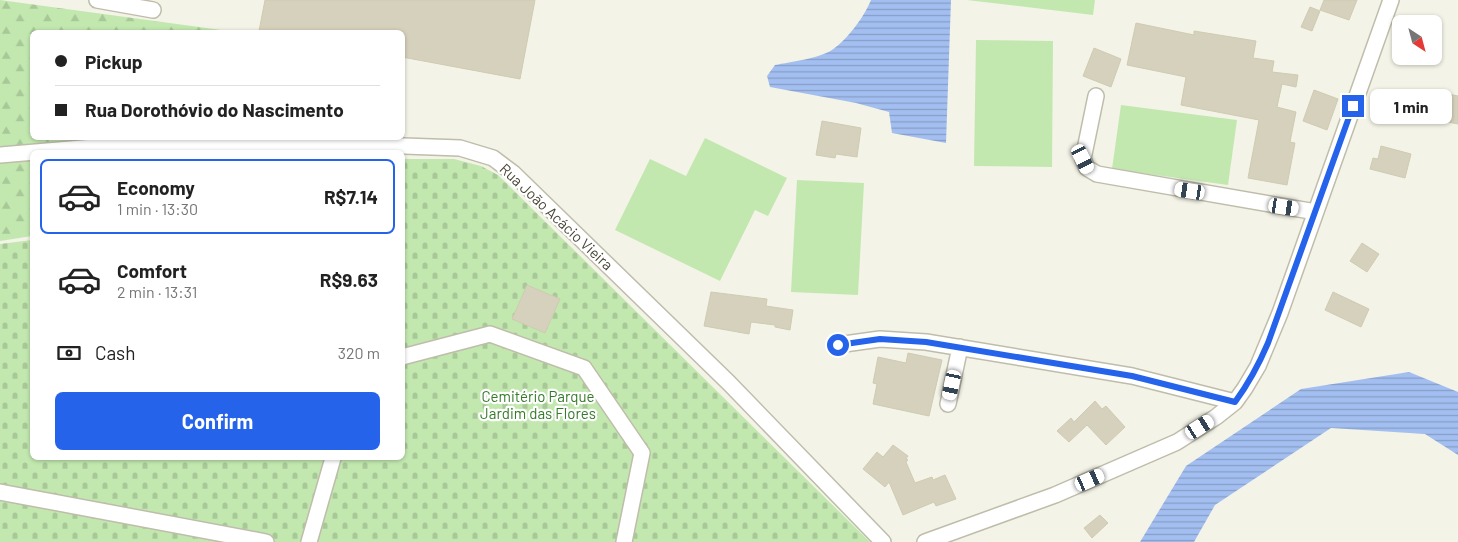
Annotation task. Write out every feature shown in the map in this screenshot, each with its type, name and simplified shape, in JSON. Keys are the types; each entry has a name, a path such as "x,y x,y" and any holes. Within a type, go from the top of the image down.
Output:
{"street":[{"path":"96,0 153,10"},
{"path":"925,542 1055,495 1177,442 1216,417 1235,402 1249,381 1268,343 1391,0"},
{"path":"1096,96 1083,159 1087,168 1097,174 1316,212"},
{"name":"Rua João Acácio Vieira","path":"59,150 129,144 230,143 404,146 460,148 493,158 513,173 729,383 883,542"},
{"name":"Rua João Acácio Vieira","path":"0,155 30,152"},
{"path":"405,357 490,334 584,368 642,453 624,542"},
{"path":"838,345 880,339 926,342 1132,376 1235,402"},
{"path":"948,404 960,347"},
{"path":"309,542 331,460"},
{"path":"0,492 266,542"}],"green space":[{"path":"0,0 221,30 30,30 30,140 208,140 200,150 30,150 30,236 0,241"},
{"path":"967,0 1095,0 1093,15"},
{"path":"976,40 1053,41 1052,167 974,166"},
{"path":"1121,105 1237,120 1228,185 1112,169"},
{"path":"705,138 787,178 768,216 755,210 720,281 615,230 650,159 686,176"},
{"name":"Cemitério Parque Jardim das Flores","path":"405,159 454,159 481,166 498,175 870,542 0,542 0,244 30,240 30,460 405,460"},
{"path":"797,180 864,183 858,295 791,292"}],"water":[{"path":"871,0 951,0 946,143 892,133 889,112 856,103 770,87 767,76 775,65 813,57 832,50 855,27"},
{"path":"1409,372 1458,392 1458,455 1425,434 1331,428 1215,505 1194,542 1140,542 1186,466 1301,389"}],"building":[{"path":"265,0 535,0 520,79 405,58 405,30 259,30"},
{"path":"1324,0 1357,0 1349,20 1320,10"},
{"path":"1310,7 1320,11 1312,31 1301,27"},
{"path":"1136,23 1194,35 1194,31 1256,41 1253,58 1274,61 1272,72 1298,75 1296,87 1282,84 1277,107 1296,112 1290,142 1295,143 1287,185 1248,178 1259,120 1181,105 1186,77 1127,65"},
{"path":"1094,48 1121,59 1111,87 1083,76"},
{"path":"1314,90 1338,99 1327,130 1303,121"},
{"path":"1439,92 1458,96 1458,124 1433,119"},
{"path":"822,121 861,128 857,157 836,154 835,158 816,155"},
{"path":"1381,146 1411,154 1405,178 1370,169 1373,158 1378,159"},
{"path":"1362,243 1379,254 1367,272 1350,261"},
{"path":"527,285 560,299 545,333 512,319"},
{"path":"711,292 767,299 766,306 793,310 790,330 775,327 775,325 751,322 749,334 704,326"},
{"path":"1333,292 1369,309 1361,327 1325,310"},
{"path":"908,353 942,360 929,416 873,404 877,384 873,383 878,357 906,363"},
{"path":"1095,401 1102,409 1106,406 1125,427 1106,445 1087,425 1069,442 1057,431 1071,418 1074,422"},
{"path":"893,445 908,456 906,462 915,483 932,477 933,480 945,475 956,499 936,506 934,502 903,515 889,482 885,487 863,469 877,452 883,457"},
{"path":"1100,515 1108,523 1092,538 1084,528"}],"route":[{"path":"838,345 880,339 926,342 1132,376 1235,402 1258,366 1280,313 1353,106"}]}
